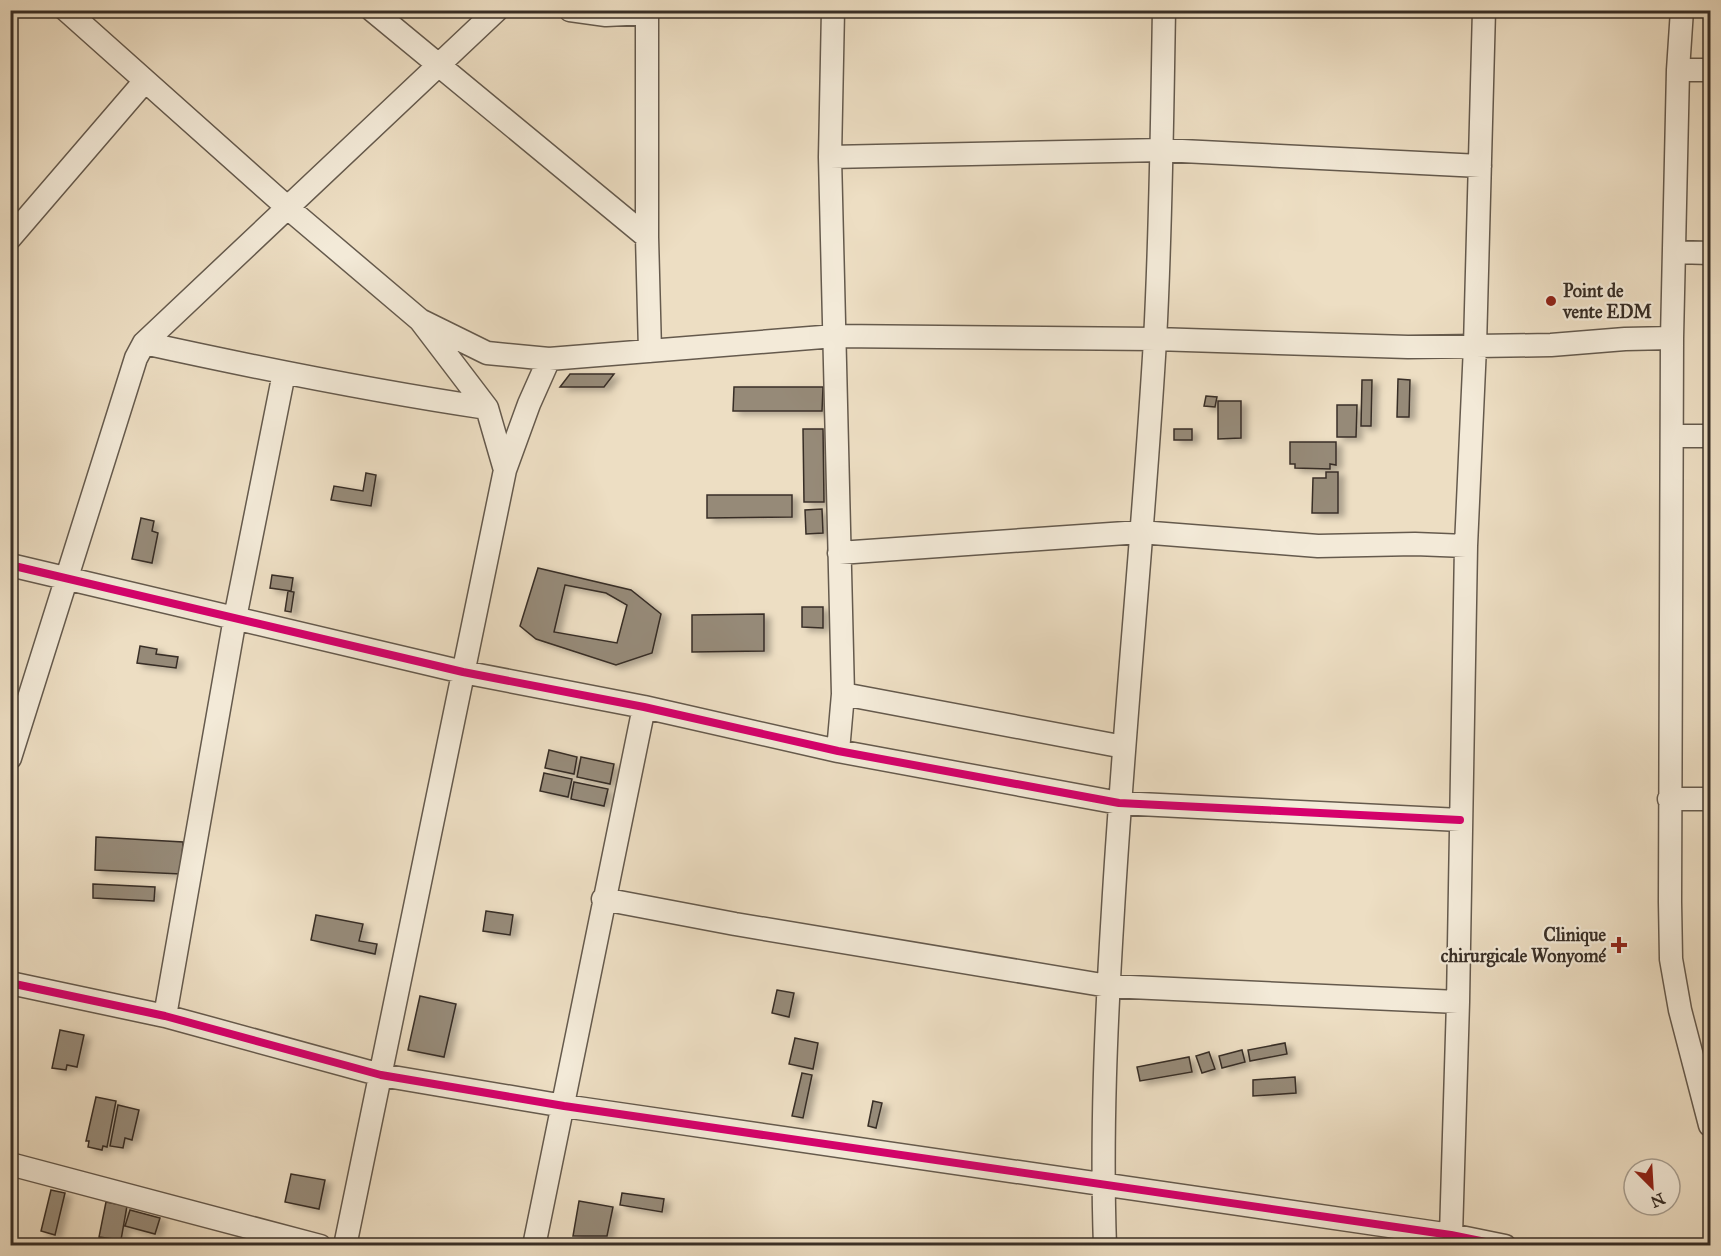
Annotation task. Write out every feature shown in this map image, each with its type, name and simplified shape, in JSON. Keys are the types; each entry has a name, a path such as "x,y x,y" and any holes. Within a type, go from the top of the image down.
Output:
{"street":[{"path":"66,10 288,208 420,321 487,408 505,470"},
{"path":"372,10 438,67 647,237"},
{"path":"10,758 136,358 144,343 497,10"},
{"path":"570,10 606,15 647,12 649,136 647,237 650,351"},
{"path":"833,10 830,157 843,694 838,751"},
{"path":"1105,1245 1103,1185 1108,986 1119,804 1155,339 1162,150 1164,10"},
{"path":"1450,1235 1458,1002 1466,546 1475,346 1484,10"},
{"path":"1682,10 1678,70 1672,338 1669,799 1671,959 1680,1010 1710,1125"},
{"path":"1678,70 1710,70"},
{"path":"10,238 145,81"},
{"path":"830,157 1162,150 1480,166"},
{"path":"1674,252 1710,253"},
{"path":"420,321 487,352 549,359 835,336 1155,339 1408,346 1551,345 1672,338"},
{"path":"144,343 284,373 487,408"},
{"path":"345,1245 505,470 529,404 549,359"},
{"path":"165,1016 235,618 284,373"},
{"path":"1672,436 1710,436"},
{"path":"839,553 1140,532 1318,546 1415,544 1466,546"},
{"path":"10,565 463,672 644,707 838,751 1119,804 1460,820"},
{"path":"843,694 1124,747"},
{"path":"534,1245 644,707"},
{"path":"1669,799 1710,799"},
{"path":"603,899 758,928 1108,986 1458,1002"},
{"path":"10,983 165,1016 381,1075 564,1106 1450,1235 1505,1245"},
{"path":"10,1164 320,1245"}],"building":[{"path":"570,374 614,374 604,387 560,387"},
{"path":"1398,379 1410,380 1409,417 1397,417"},
{"path":"1362,380 1372,380 1371,426 1361,426"},
{"path":"734,387 823,387 822,411 733,411"},
{"path":"1206,396 1217,397 1215,407 1204,406"},
{"path":"1218,401 1241,401 1241,438 1218,439"},
{"path":"1337,405 1357,405 1356,437 1337,437"},
{"path":"803,429 823,429 824,502 804,502"},
{"path":"1174,429 1192,429 1192,440 1174,440"},
{"path":"1290,442 1336,442 1336,465 1330,464 1330,469 1295,468 1295,464 1290,464"},
{"path":"1326,472 1338,472 1338,513 1312,513 1313,478 1326,478"},
{"path":"366,473 376,475 371,506 331,500 334,486 363,491"},
{"path":"707,495 792,495 792,517 707,518"},
{"path":"822,509 823,533 806,534 805,510"},
{"path":"141,518 154,521 152,531 158,533 152,563 132,559"},
{"path":"538,568 631,590 661,614 652,653 616,665 536,639 520,626","holes":["565,585 606,593 627,605 617,643 554,632"]},
{"path":"272,575 293,578 291,591 270,588"},
{"path":"288,591 294,592 291,612 285,611"},
{"path":"802,607 823,607 823,628 802,627"},
{"path":"764,614 764,651 692,652 692,615"},
{"path":"140,646 157,649 156,654 178,657 176,668 137,663"},
{"path":"549,750 577,757 574,774 545,768"},
{"path":"581,757 614,764 610,784 577,777"},
{"path":"544,773 572,779 568,797 540,791"},
{"path":"574,782 608,789 604,806 571,799"},
{"path":"96,837 183,842 181,874 95,870"},
{"path":"93,884 155,887 154,901 93,898"},
{"path":"486,911 513,915 510,935 483,931"},
{"path":"316,915 363,924 359,941 377,944 375,954 311,940"},
{"path":"777,990 794,993 789,1017 772,1013"},
{"path":"420,996 456,1004 444,1057 408,1050"},
{"path":"60,1030 84,1035 77,1067 67,1065 66,1070 52,1068"},
{"path":"795,1038 818,1043 813,1069 789,1064"},
{"path":"1285,1043 1287,1054 1250,1061 1248,1050"},
{"path":"1242,1050 1245,1062 1222,1068 1219,1056"},
{"path":"1209,1052 1215,1069 1202,1073 1196,1056"},
{"path":"1189,1057 1192,1072 1140,1081 1137,1067"},
{"path":"802,1073 812,1075 803,1118 792,1116"},
{"path":"1295,1077 1296,1093 1253,1096 1253,1080"},
{"path":"96,1097 116,1101 107,1147 103,1146 102,1150 88,1147 89,1141 86,1141"},
{"path":"873,1101 882,1103 876,1128 868,1126"},
{"path":"118,1105 139,1110 132,1140 125,1138 123,1148 110,1146"},
{"path":"291,1174 325,1180 319,1209 285,1202"},
{"path":"51,1190 65,1193 55,1235 41,1231"},
{"path":"622,1193 664,1199 662,1212 620,1205"},
{"path":"579,1201 613,1207 607,1236 573,1236"},
{"path":"106,1202 127,1206 121,1240 99,1237"},
{"path":"130,1210 160,1218 155,1234 125,1226"}],"cycle path":[{"path":"10,565 463,672 644,707 838,751 1119,803 1460,820"},
{"path":"10,983 165,1016 381,1075 564,1106 1451,1235 1505,1246"}],"place":[{"name":"Point de vente EDM","path":"1551,301"},
{"name":"Clinique chirurgicale Wonyomé","path":"1619,945"}]}
